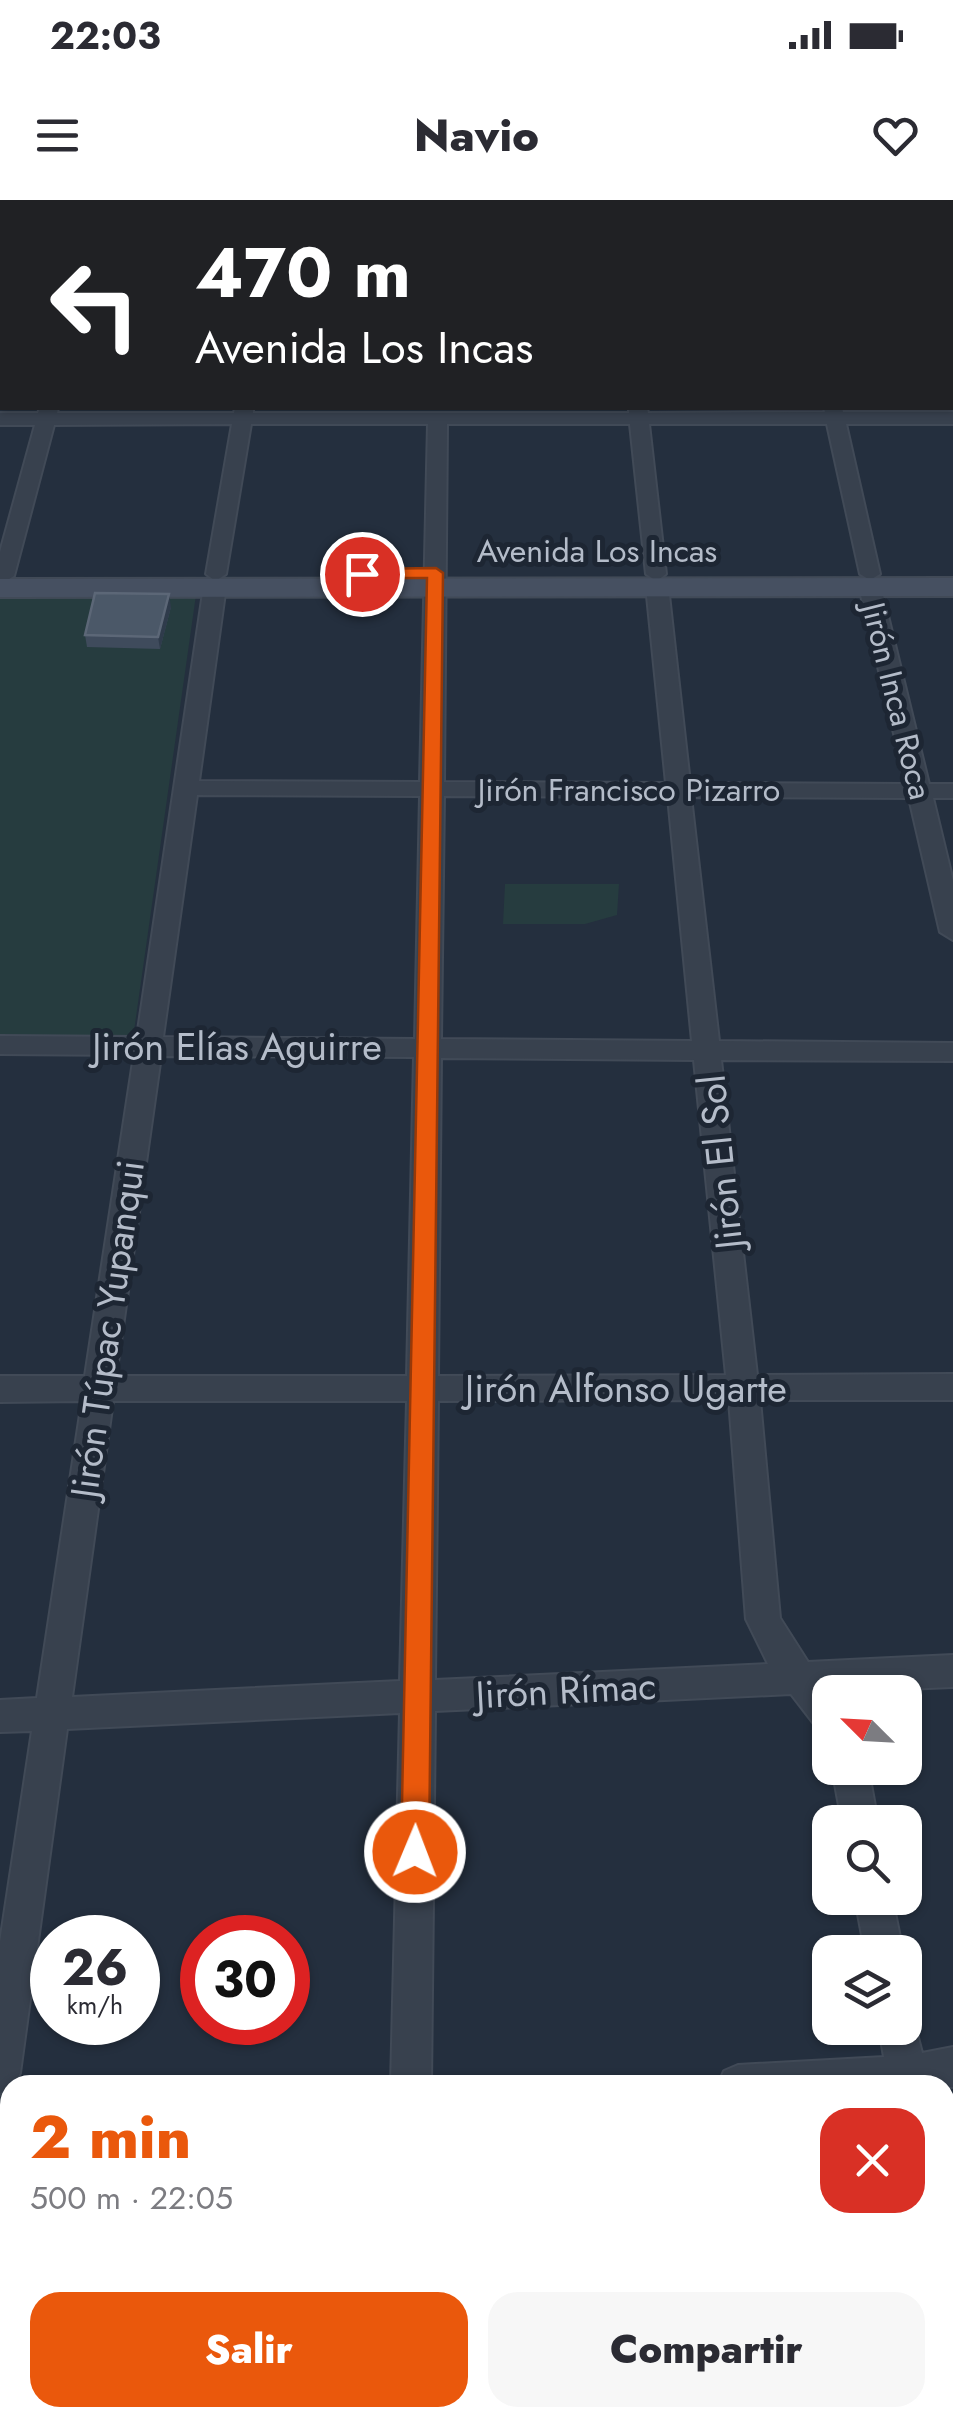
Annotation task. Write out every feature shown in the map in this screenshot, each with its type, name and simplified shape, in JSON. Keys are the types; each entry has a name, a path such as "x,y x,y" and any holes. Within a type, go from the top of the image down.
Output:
{"street":[{"path":"0,419 48,413 402,413 438,419 834,413 953,418"},
{"path":"2,580 48,413"},
{"name":"Jirón Túpac Yupanqui","path":"0,2073 242,413"},
{"name":"Jirón El Sol","path":"639,413 676,790 744,1388 763,1620 778,1650 812,1693"},
{"name":"Jirón Inca Roca","path":"834,413 953,932"},
{"path":"411,2075 438,419"},
{"name":"Avenida Los Incas","path":"870,581 953,575"},
{"name":"Avenida Los Incas","path":"2,580 870,581 953,587"},
{"name":"Jirón Francisco Pizarro","path":"186,788 953,791"},
{"name":"Jirón Elías Aguirre","path":"0,1045 953,1052"},
{"name":"Jirón Alfonso Ugarte","path":"0,1389 953,1387"},
{"name":"Jirón Rímac","path":"0,1716 953,1672"},
{"path":"901,2045 907,2075"},
{"path":"927,2075 953,2068"}],"green space":[{"path":"196,595 133,1038 0,1036 0,596"},
{"path":"505,884 619,884 617,915 585,924 503,924"}],"building":[{"path":"95,593 169,594 158,637 85,635"}],"route":[{"path":"362,574 436,573 415,1852"}]}
